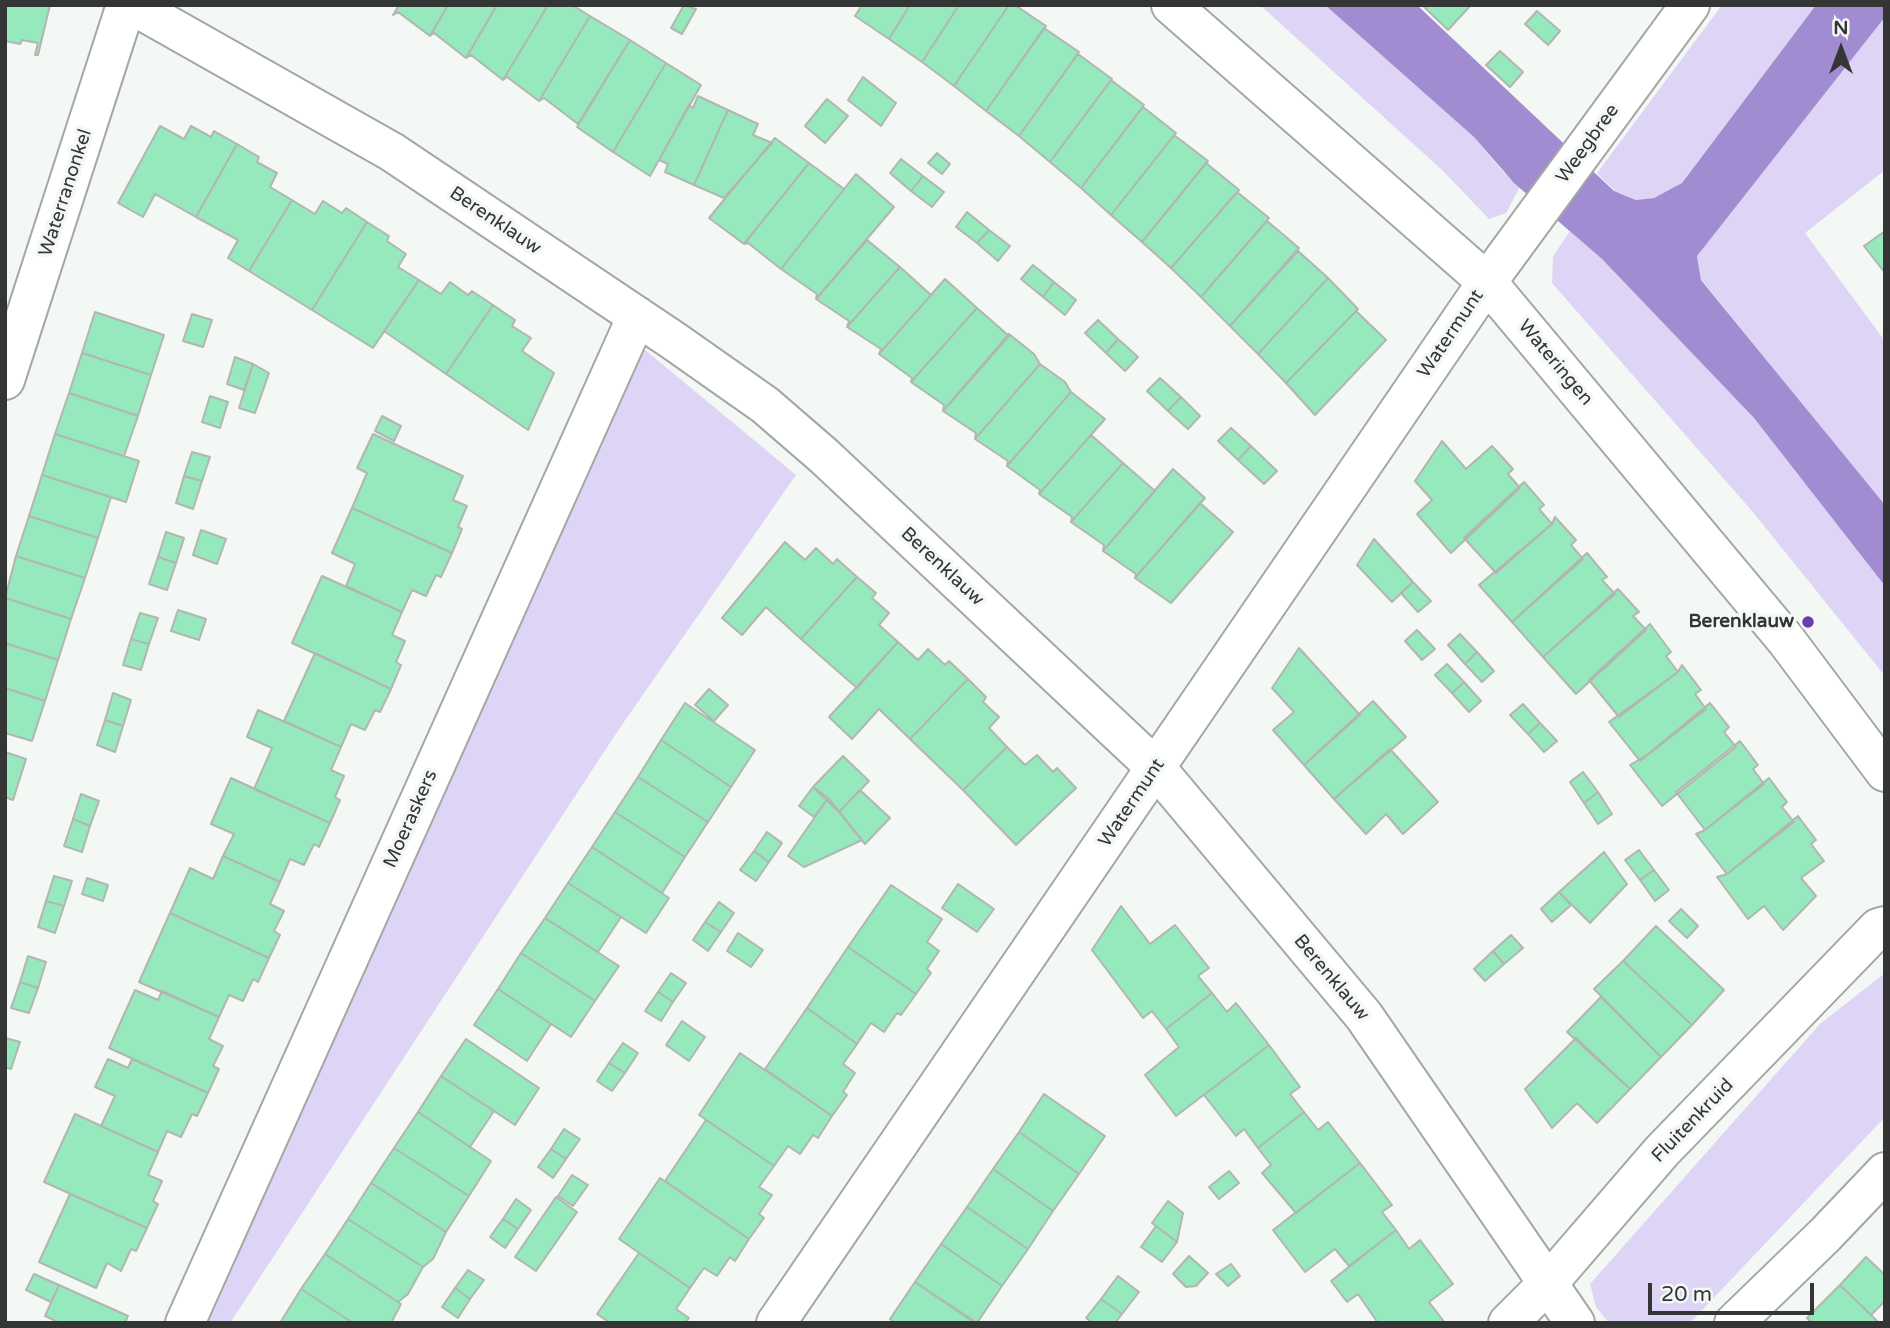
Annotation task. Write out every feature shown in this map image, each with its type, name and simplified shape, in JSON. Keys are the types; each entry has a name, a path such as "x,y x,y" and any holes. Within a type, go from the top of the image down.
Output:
{"street":[{"name":"Waterranonkel","path":"5,380 126,5"},
{"name":"Berenklauw","path":"132,5 392,152 765,405 824,456 1156,768 1364,1016 1575,1323"},
{"name":"Wateringen","path":"1171,5 1487,282 1786,639 1885,772"},
{"name":"Weegbree","path":"1487,282 1690,5"},
{"name":"Watermunt","path":"776,1323 1487,282"},
{"name":"Moeraskers","path":"185,1323 637,316"},
{"name":"Fluitenkruid","path":"1508,1323 1549,1282 1662,1151 1878,928 1885,926"},
{"path":"1734,1323 1825,1235 1885,1172"}],"shaded area":[{"path":"1260,5 1325,5 1474,137 1504,173 1520,187 1506,213 1489,219 1442,170"},
{"path":"1325,5 1417,5 1614,191 1636,200 1654,198 1682,183 1816,5 1885,5 1885,17 1697,256 1701,280 1885,505 1885,586 1754,418 1602,259 1514,183 1474,137"},
{"path":"1722,5 1816,5 1682,183 1654,198 1636,200 1615,191 1597,173"},
{"path":"1885,17 1885,170 1805,233 1885,341 1885,506 1701,279 1697,255"},
{"path":"1570,231 1602,259 1754,418 1885,586 1885,676 1752,511 1552,283 1553,256"},
{"path":"644,349 796,475 619,729 230,1323 193,1323 494,663"},
{"path":"1885,973 1885,1117 1690,1323 1609,1323 1596,1307 1590,1284 1820,1024"}],"building":[{"path":"5,5 50,5 38,55 35,55 38,43 5,41"},
{"path":"399,5 448,5 430,36 398,12 393,15"},
{"path":"448,5 497,5 466,58 434,33 430,36"},
{"path":"497,5 548,5 503,80 471,55 466,58"},
{"path":"548,5 572,5 590,16 539,101 507,77 503,80"},
{"path":"684,5 696,9 682,34 671,28"},
{"path":"862,5 910,5 889,39 855,16"},
{"path":"910,5 959,5 922,62 889,39"},
{"path":"959,5 1009,5 954,86 922,62"},
{"path":"1009,5 1015,5 1046,26 986,111 954,86"},
{"path":"1422,5 1471,5 1448,30"},
{"path":"1537,11 1560,31 1548,45 1525,24"},
{"path":"590,16 630,40 578,124 544,98 539,101"},
{"path":"1044,28 1079,52 1019,136 986,111"},
{"path":"630,40 666,63 613,152 577,127"},
{"path":"1500,51 1523,72 1510,87 1486,65"},
{"path":"1078,54 1112,79 1050,162 1019,136"},
{"path":"666,63 701,85 650,176 613,152"},
{"path":"863,77 896,103 881,126 848,100"},
{"path":"1111,80 1144,105 1081,188 1050,162"},
{"path":"698,96 728,110 694,185 665,172 668,164 659,160 689,105 693,108"},
{"path":"827,99 848,116 825,143 805,126"},
{"path":"1143,107 1176,133 1111,215 1081,188"},
{"path":"728,110 758,124 753,135 772,143 724,198 694,185"},
{"path":"160,126 184,139 191,126 211,137 214,131 237,144 196,217 155,194 143,217 118,203"},
{"path":"1174,135 1208,161 1142,242 1111,215"},
{"path":"775,138 809,163 744,244 709,218"},
{"path":"237,144 259,157 257,162 277,173 270,187 292,200 249,271 228,258 238,240 196,217"},
{"path":"937,153 950,164 942,174 928,163"},
{"path":"901,159 923,176 911,191 890,173"},
{"path":"809,163 844,189 781,269 748,243 744,244"},
{"path":"1206,163 1239,190 1171,268 1142,242"},
{"path":"856,174 894,207 816,299 817,294 781,269"},
{"path":"923,176 944,192 932,207 911,191"},
{"path":"1237,192 1269,218 1201,297 1171,268"},
{"path":"292,200 315,214 323,201 342,213 346,208 367,222 312,310 249,271"},
{"path":"967,212 989,230 977,243 956,227"},
{"path":"1267,221 1299,248 1230,326 1201,297"},
{"path":"367,222 389,236 387,241 406,254 398,267 419,280 373,348 312,310"},
{"path":"989,230 1010,246 998,261 977,243"},
{"path":"1885,231 1885,273 1864,246"},
{"path":"867,240 900,267 847,327 849,321 816,299"},
{"path":"1298,251 1328,278 1258,354 1230,326"},
{"path":"1033,265 1054,282 1043,297 1021,279"},
{"path":"900,267 931,295 879,354 881,349 847,327"},
{"path":"1328,278 1358,309 1286,383 1258,354"},
{"path":"945,279 977,308 911,382 912,378 879,354"},
{"path":"419,280 441,294 450,282 468,295 472,291 493,305 446,374 384,331"},
{"path":"1054,282 1076,300 1065,315 1043,297"},
{"path":"493,305 515,320 512,326 531,338 522,351 554,373 528,430 446,374"},
{"path":"977,308 1009,336 943,411 944,405 911,382"},
{"path":"1356,311 1386,340 1315,415 1286,383"},
{"path":"95,312 164,335 151,375 82,353"},
{"path":"192,314 212,320 203,347 183,341"},
{"path":"1098,320 1118,339 1106,353 1085,333"},
{"path":"1009,334 1034,354 1040,364 975,439 976,433 943,411"},
{"path":"1118,339 1138,357 1125,371 1106,353"},
{"path":"82,353 151,375 138,416 69,393"},
{"path":"235,357 253,364 244,390 227,384"},
{"path":"253,364 269,373 255,413 239,408"},
{"path":"1040,364 1065,382 1071,392 1007,466 1008,461 975,439"},
{"path":"1160,378 1181,397 1168,411 1147,391"},
{"path":"1071,392 1105,419 1039,494 1040,490 1007,466"},
{"path":"69,393 138,416 124,456 55,434"},
{"path":"210,396 228,402 220,428 202,422"},
{"path":"1181,397 1200,416 1188,429 1168,411"},
{"path":"382,416 401,426 394,441 375,431"},
{"path":"1231,428 1251,446 1238,460 1218,441"},
{"path":"55,434 139,461 126,502 42,475"},
{"path":"373,434 463,476 453,500 467,506 458,527 462,529 452,553 352,508 367,473 357,468"},
{"path":"1091,435 1123,463 1071,522 1072,517 1039,494"},
{"path":"1442,441 1466,469 1492,446 1513,469 1508,474 1520,488 1451,553 1417,514 1432,500 1415,481"},
{"path":"1251,446 1277,471 1264,484 1238,460"},
{"path":"192,452 210,457 202,481 184,476"},
{"path":"1123,463 1155,491 1103,551 1104,545 1071,522"},
{"path":"1173,469 1205,498 1135,578 1136,574 1103,551"},
{"path":"42,475 111,497 98,538 29,516"},
{"path":"184,476 202,481 193,509 176,503"},
{"path":"1524,482 1544,505 1539,509 1552,524 1496,573 1464,538"},
{"path":"1200,503 1233,532 1171,603 1135,578"},
{"path":"352,508 452,553 441,577 436,575 426,596 412,590 402,612 346,586 355,564 332,553"},
{"path":"29,516 98,538 85,578 16,556"},
{"path":"1555,517 1576,540 1571,545 1583,559 1512,622 1479,585 1552,524"},
{"path":"201,530 226,539 217,564 193,555"},
{"path":"166,532 184,538 176,563 158,557"},
{"path":"1374,539 1413,582 1392,602 1357,565"},
{"path":"785,542 805,560 816,548 833,564 837,559 857,577 801,639 766,607 742,635 722,618"},
{"path":"1587,553 1607,577 1602,580 1615,594 1543,657 1512,622"},
{"path":"16,556 85,578 71,619 5,598"},
{"path":"158,557 176,563 167,590 149,584"},
{"path":"322,576 402,612 392,635 405,641 396,662 401,665 391,689 292,643"},
{"path":"857,577 876,593 872,598 889,613 879,625 898,642 857,688 801,639"},
{"path":"1413,582 1431,601 1418,612 1401,593"},
{"path":"1618,589 1639,612 1633,616 1646,630 1576,694 1543,657"},
{"path":"5,598 71,619 58,660 5,643"},
{"path":"178,610 206,619 199,640 171,631"},
{"path":"140,613 158,618 149,644 131,639"},
{"path":"1650,624 1671,652 1666,656 1678,672 1619,717 1589,680"},
{"path":"1417,630 1435,649 1422,660 1405,641"},
{"path":"1460,634 1477,652 1465,664 1448,645"},
{"path":"131,639 149,644 141,670 123,665"},
{"path":"898,642 918,660 928,649 945,665 949,661 968,679 910,739 879,709 852,739 829,717"},
{"path":"5,643 58,660 45,701 5,688"},
{"path":"1299,648 1360,715 1304,765 1273,730 1294,712 1272,688"},
{"path":"1477,652 1494,671 1482,682 1465,664"},
{"path":"315,653 391,689 380,712 375,710 365,730 351,724 341,747 284,721"},
{"path":"1447,664 1464,682 1452,693 1435,675"},
{"path":"1682,665 1701,690 1695,694 1706,709 1640,761 1609,722 1678,672"},
{"path":"968,679 986,697 983,702 999,717 989,728 1007,747 963,790 910,739"},
{"path":"1464,682 1481,701 1469,712 1452,693"},
{"path":"5,688 45,701 32,741 5,733"},
{"path":"709,689 728,705 714,721 695,705"},
{"path":"113,693 131,700 123,726 105,720"},
{"path":"1373,701 1406,737 1334,799 1304,765"},
{"path":"685,703 755,750 731,787 661,740"},
{"path":"1710,703 1729,727 1724,732 1736,747 1662,806 1630,765 1647,755"},
{"path":"1523,704 1540,723 1528,734 1510,715"},
{"path":"258,710 341,747 331,770 344,776 335,797 340,800 330,823 254,789 272,748 247,737"},
{"path":"105,720 123,726 115,752 97,745"},
{"path":"1540,723 1557,741 1544,752 1528,734"},
{"path":"661,740 731,787 708,822 638,777"},
{"path":"1740,741 1758,765 1753,769 1764,784 1705,830 1676,792"},
{"path":"1007,747 1025,765 1037,755 1053,772 1057,768 1076,788 1016,845 963,790"},
{"path":"1390,749 1438,802 1403,834 1386,814 1366,834 1334,799"},
{"path":"5,752 26,759 13,800 5,797"},
{"path":"843,756 869,781 839,812 813,787"},
{"path":"1583,772 1598,792 1584,803 1570,782"},
{"path":"638,777 708,822 685,857 615,812"},
{"path":"231,778 330,823 319,847 314,844 304,865 290,859 280,882 223,856 234,834 211,824"},
{"path":"1769,778 1787,802 1782,807 1794,822 1727,874 1696,834 1705,830"},
{"path":"813,787 828,798 814,817 799,806"},
{"path":"860,790 890,818 865,844 839,812"},
{"path":"1598,792 1612,814 1598,824 1584,803"},
{"path":"81,794 99,801 90,826 73,819"},
{"path":"828,798 862,840 804,867 788,856"},
{"path":"615,812 685,857 662,893 592,847"},
{"path":"1798,816 1816,840 1811,844 1824,861 1801,878 1816,896 1783,930 1764,906 1748,919 1717,877 1727,874"},
{"path":"73,819 90,826 82,852 64,846"},
{"path":"767,832 782,843 769,862 754,851"},
{"path":"592,847 669,898 646,933 568,883"},
{"path":"1639,850 1654,870 1640,880 1625,860"},
{"path":"754,851 769,862 756,881 740,870"},
{"path":"1604,852 1627,884 1590,923 1559,892"},
{"path":"223,856 280,882 270,904 284,911 274,931 280,935 269,958 170,913 190,868 213,879"},
{"path":"1654,870 1669,890 1655,901 1640,880"},
{"path":"54,876 72,881 64,906 46,901"},
{"path":"87,878 108,885 103,901 82,894"},
{"path":"568,883 621,917 598,952 545,918"},
{"path":"958,884 994,909 977,932 942,908"},
{"path":"891,885 942,919 927,942 939,951 927,969 931,973 916,994 848,947"},
{"path":"1559,892 1571,905 1552,922 1541,909"},
{"path":"46,901 64,906 55,933 38,927"},
{"path":"719,902 734,913 721,932 705,922"},
{"path":"1121,906 1150,944 1175,925 1209,968 1198,976 1212,993 1166,1029 1152,1011 1143,1018 1092,950"},
{"path":"1681,909 1698,926 1687,938 1669,921"},
{"path":"170,913 269,958 258,982 253,979 243,1001 229,995 219,1017 139,982"},
{"path":"545,918 619,966 595,1001 521,953"},
{"path":"705,922 721,932 708,951 693,940"},
{"path":"1656,926 1724,990 1692,1025 1623,961"},
{"path":"738,933 763,950 751,967 727,951"},
{"path":"1511,935 1523,948 1504,964 1493,951"},
{"path":"848,947 916,994 901,1015 897,1013 884,1032 871,1023 857,1044 807,1008"},
{"path":"1493,951 1504,964 1485,981 1474,969"},
{"path":"521,953 595,1001 571,1037 498,989"},
{"path":"28,956 46,962 38,988 20,982"},
{"path":"1623,961 1692,1025 1661,1057 1594,989"},
{"path":"671,973 686,983 673,1002 658,992"},
{"path":"20,982 38,988 29,1013 11,1008"},
{"path":"498,989 551,1024 527,1061 474,1025"},
{"path":"135,990 158,1000 162,991 219,1017 209,1039 223,1046 213,1066 219,1069 208,1093 109,1048"},
{"path":"658,992 673,1002 661,1021 645,1011"},
{"path":"1212,993 1227,1012 1236,1003 1269,1045 1176,1116 1145,1075 1179,1047 1166,1029"},
{"path":"1601,997 1661,1057 1630,1089 1567,1032"},
{"path":"807,1008 857,1044 843,1064 855,1073 843,1092 847,1095 832,1116 765,1069"},
{"path":"682,1021 705,1037 689,1061 666,1045"},
{"path":"5,1038 20,1042 11,1069 5,1067"},
{"path":"1576,1038 1630,1089 1597,1123 1577,1103 1552,1128 1525,1089"},
{"path":"466,1039 539,1088 515,1125 441,1076"},
{"path":"623,1043 638,1053 625,1073 609,1063"},
{"path":"1269,1045 1300,1087 1290,1094 1304,1112 1258,1148 1244,1129 1236,1136 1204,1095"},
{"path":"740,1053 832,1116 818,1138 813,1135 800,1154 788,1146 774,1166 699,1115"},
{"path":"108,1059 128,1068 132,1059 208,1093 197,1116 192,1114 181,1137 167,1131 158,1152 101,1126 115,1096 95,1087"},
{"path":"609,1063 625,1073 612,1091 597,1081"},
{"path":"441,1076 494,1111 470,1147 418,1112"},
{"path":"1044,1094 1105,1136 1079,1174 1019,1132"},
{"path":"418,1112 491,1161 469,1196 394,1148"},
{"path":"1304,1112 1318,1130 1328,1122 1360,1163 1296,1213 1262,1173 1271,1165 1258,1148"},
{"path":"75,1114 158,1152 148,1175 162,1181 153,1201 158,1204 147,1228 44,1182"},
{"path":"706,1120 774,1166 759,1187 772,1195 759,1214 764,1218 749,1239 665,1181"},
{"path":"564,1129 580,1139 566,1159 551,1149"},
{"path":"1019,1132 1079,1174 1053,1211 993,1169"},
{"path":"394,1148 469,1196 446,1232 371,1183"},
{"path":"551,1149 566,1159 553,1178 538,1167"},
{"path":"1360,1163 1392,1205 1382,1212 1396,1230 1349,1266 1335,1249 1305,1272 1273,1230"},
{"path":"993,1169 1053,1211 1028,1249 967,1207"},
{"path":"1229,1171 1239,1183 1219,1199 1209,1187"},
{"path":"572,1175 588,1185 573,1206 558,1196"},
{"path":"660,1178 749,1239 735,1261 730,1257 717,1276 704,1268 690,1288 619,1239"},
{"path":"371,1183 446,1232 433,1259 423,1267 348,1219"},
{"path":"70,1194 147,1228 136,1251 131,1249 121,1271 107,1263 96,1288 39,1262"},
{"path":"556,1197 577,1212 536,1271 515,1257"},
{"path":"516,1199 531,1210 518,1229 503,1219"},
{"path":"1168,1201 1183,1213 1177,1242 1152,1223"},
{"path":"967,1207 1028,1249 1002,1286 941,1244"},
{"path":"348,1219 423,1267 408,1294 398,1302 325,1254"},
{"path":"503,1219 518,1229 505,1248 490,1237"},
{"path":"1156,1226 1177,1242 1162,1262 1141,1247"},
{"path":"1396,1230 1409,1249 1420,1240 1453,1284 1429,1302 1445,1323 1378,1323 1358,1294 1347,1302 1331,1281"},
{"path":"941,1244 1002,1286 977,1323 915,1282"},
{"path":"639,1253 690,1288 676,1309 689,1318 685,1323 610,1323 597,1314"},
{"path":"325,1254 401,1304 391,1323 353,1323 301,1289"},
{"path":"1189,1256 1208,1273 1196,1286 1186,1287 1173,1274"},
{"path":"1866,1257 1885,1275 1885,1301 1871,1315 1840,1285"},
{"path":"1231,1264 1240,1276 1228,1286 1216,1274"},
{"path":"468,1270 484,1280 470,1299 455,1288"},
{"path":"34,1274 59,1285 51,1302 26,1290"},
{"path":"1118,1276 1139,1292 1122,1314 1101,1299"},
{"path":"915,1282 975,1323 895,1323 890,1319"},
{"path":"59,1285 128,1316 125,1323 60,1323 45,1316"},
{"path":"1840,1285 1879,1323 1812,1323 1807,1318"},
{"path":"455,1288 470,1299 458,1318 442,1307"},
{"path":"301,1289 353,1323 280,1323"},
{"path":"1101,1299 1122,1314 1115,1323 1093,1323 1086,1318"}],"place":[{"name":"Berenklauw","path":"1808,622"}]}
